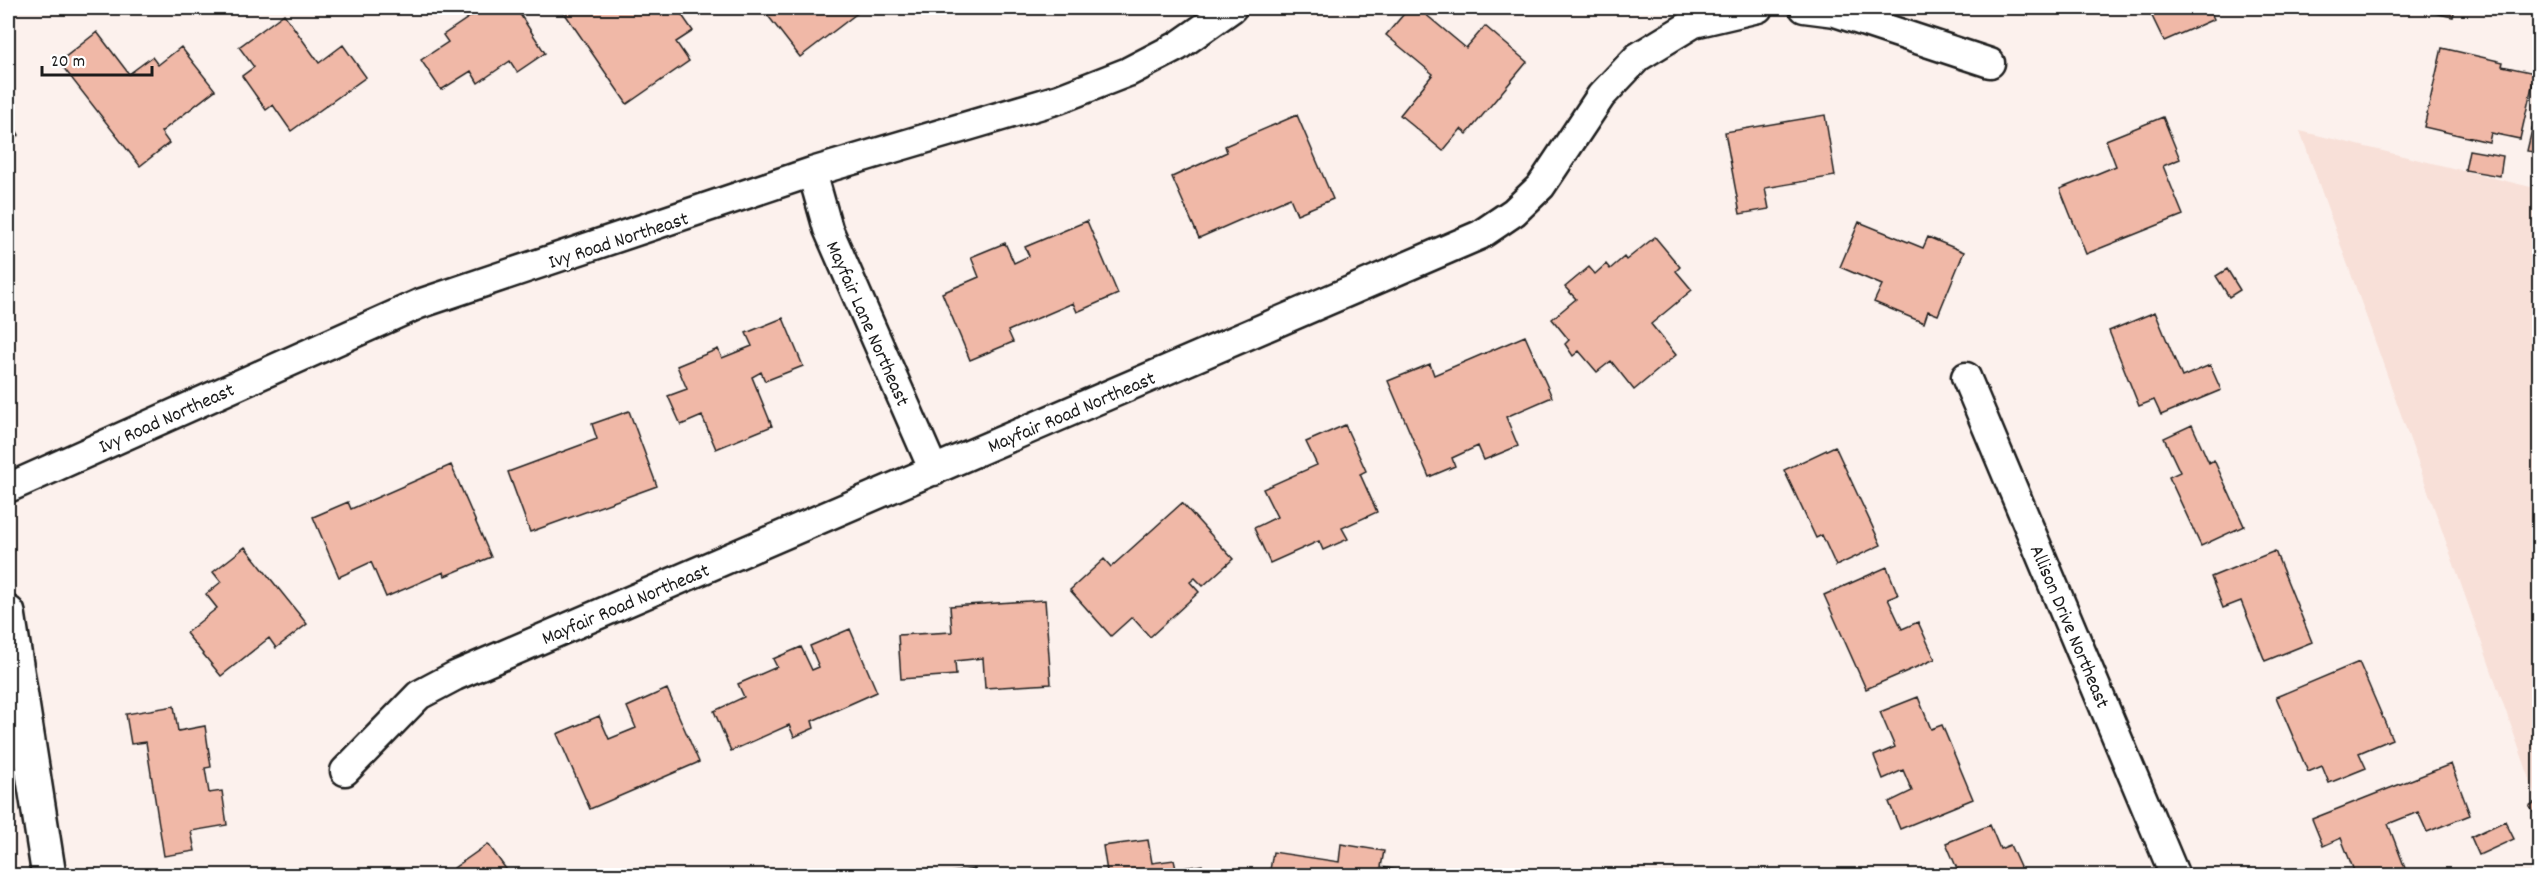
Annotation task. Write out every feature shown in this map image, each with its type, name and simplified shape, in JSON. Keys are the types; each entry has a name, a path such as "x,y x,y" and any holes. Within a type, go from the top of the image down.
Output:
{"street":[{"name":"Ivy Road Northeast","path":"8,488 419,304 812,172 1059,99 1089,88 1128,72 1178,46 1232,8"},
{"name":"Mayfair Road Northeast","path":"345,771 420,695 455,676 1480,235 1514,212 1541,186 1601,96 1638,57 1694,23 1758,8"},
{"path":"1804,8 1835,12 1990,63"},
{"name":"Mayfair Lane Northeast","path":"812,172 828,230 933,471"},
{"name":"Allison Drive Northeast","path":"1966,377 2175,876"},
{"path":"8,613 49,876"}],"shaded area":[{"path":"2300,131 2539,189 2539,805 2386,372"}],"building":[{"path":"483,8 516,8 545,53 517,72 510,61 478,83 471,71 441,90 421,60 448,42 443,35"},
{"path":"561,8 677,8 693,31 676,42 689,61 627,104"},
{"path":"762,8 864,8 800,57"},
{"path":"1409,8 1418,8 1466,48 1485,26 1527,62 1467,134 1461,129 1443,151 1400,115 1433,74 1386,35"},
{"path":"2148,8 2209,8 2214,19 2164,41"},
{"path":"2411,8 2455,8 2453,17"},
{"path":"284,14 319,63 343,45 366,77 291,131 273,105 266,110 242,76 254,67 239,47"},
{"path":"97,32 129,74 152,57 158,65 181,47 215,90 161,132 169,143 140,166 59,62"},
{"path":"2442,48 2503,62 2502,66 2535,73 2520,139 2491,133 2489,142 2424,127"},
{"path":"2540,96 2540,153 2527,151"},
{"path":"1297,115 1333,199 1297,214 1290,198 1199,238 1172,177 1227,152 1225,146"},
{"path":"1825,115 1835,176 1765,188 1769,209 1740,214 1725,132"},
{"path":"8,117 19,135 8,142"},
{"path":"2163,117 2180,159 2163,166 2183,215 2086,254 2060,189 2116,166 2106,140"},
{"path":"2469,150 2503,156 2500,176 2465,170"},
{"path":"1087,221 1118,294 1077,312 1073,303 1008,331 1013,342 970,360 942,293 979,277 971,257 1005,243 1014,263 1029,256 1025,247"},
{"path":"1859,222 1923,248 1928,237 1964,252 1938,315 1928,311 1924,323 1874,302 1882,285 1840,267"},
{"path":"1655,237 1680,267 1676,271 1692,290 1651,324 1676,355 1634,390 1611,361 1597,372 1579,351 1573,356 1565,344 1569,340 1552,319 1576,299 1565,287 1589,267 1595,274 1606,264 1610,269 1624,257 1626,260"},
{"path":"2227,269 2240,290 2229,297 2216,276"},
{"path":"2155,312 2182,377 2210,365 2221,390 2161,415 2154,400 2139,406 2109,331"},
{"path":"783,318 803,366 765,381 761,372 752,377 772,426 716,449 702,416 681,425 668,396 687,389 677,366 718,349 722,358 752,346 746,333"},
{"path":"1525,336 1552,397 1506,417 1518,446 1484,460 1478,446 1452,458 1455,466 1429,477 1388,381 1430,364 1434,375"},
{"path":"629,411 657,486 530,532 508,472 597,439 592,424"},
{"path":"1345,425 1366,471 1360,474 1377,512 1342,528 1348,539 1323,550 1319,541 1270,563 1254,528 1277,517 1263,489 1317,465 1306,442"},
{"path":"2192,425 2209,463 2214,460 2244,526 2201,546 2169,477 2180,472 2164,438"},
{"path":"1835,446 1881,545 1836,566 1822,535 1816,538 1784,470"},
{"path":"451,465 491,557 445,576 444,572 386,597 371,562 339,577 313,517 348,502 351,509"},
{"path":"1182,503 1233,559 1203,586 1195,578 1190,582 1199,592 1150,637 1132,617 1111,636 1070,590 1104,559 1111,567"},
{"path":"245,547 307,624 276,648 269,638 221,676 186,633 217,608 206,594 221,582 213,572"},
{"path":"2275,551 2312,642 2265,661 2241,601 2223,608 2211,577"},
{"path":"1887,567 1898,595 1888,599 1902,629 1918,622 1935,659 1866,689 1824,595"},
{"path":"1045,600 1051,684 985,688 983,658 955,661 956,675 901,679 898,635 952,632 950,606"},
{"path":"850,629 877,692 812,721 814,728 794,737 789,725 731,751 714,711 744,697 738,684 777,667 773,659 801,647 812,670 819,667 810,646"},
{"path":"2359,662 2392,739 2359,753 2366,768 2329,783 2322,766 2308,772 2276,697"},
{"path":"667,689 699,762 590,809 557,734 599,716 609,739 636,728 627,707"},
{"path":"1918,697 1931,729 1942,725 1973,799 1900,829 1889,802 1912,791 1903,770 1883,779 1874,756 1895,747 1880,712"},
{"path":"174,706 178,731 205,726 211,767 205,768 209,793 222,791 227,825 191,831 195,851 164,856 146,742 131,744 126,714"},
{"path":"2451,764 2470,815 2427,832 2418,812 2388,824 2408,876 2356,876 2341,838 2323,846 2312,819"},
{"path":"2540,799 2540,821 2529,806"},
{"path":"2505,821 2514,839 2479,855 2471,837"},
{"path":"1990,825 2000,849 2010,845 2024,876 1953,876 1952,873 1958,871 1946,843"},
{"path":"1148,840 1152,863 1174,860 1176,869 1202,865 1203,876 1085,876 1107,872 1103,846"},
{"path":"488,844 511,876 459,876 454,868"},
{"path":"1341,844 1384,851 1381,867 1431,876 1269,876 1273,852 1339,862"},
{"path":"975,869 976,876 937,876 937,875"}]}
